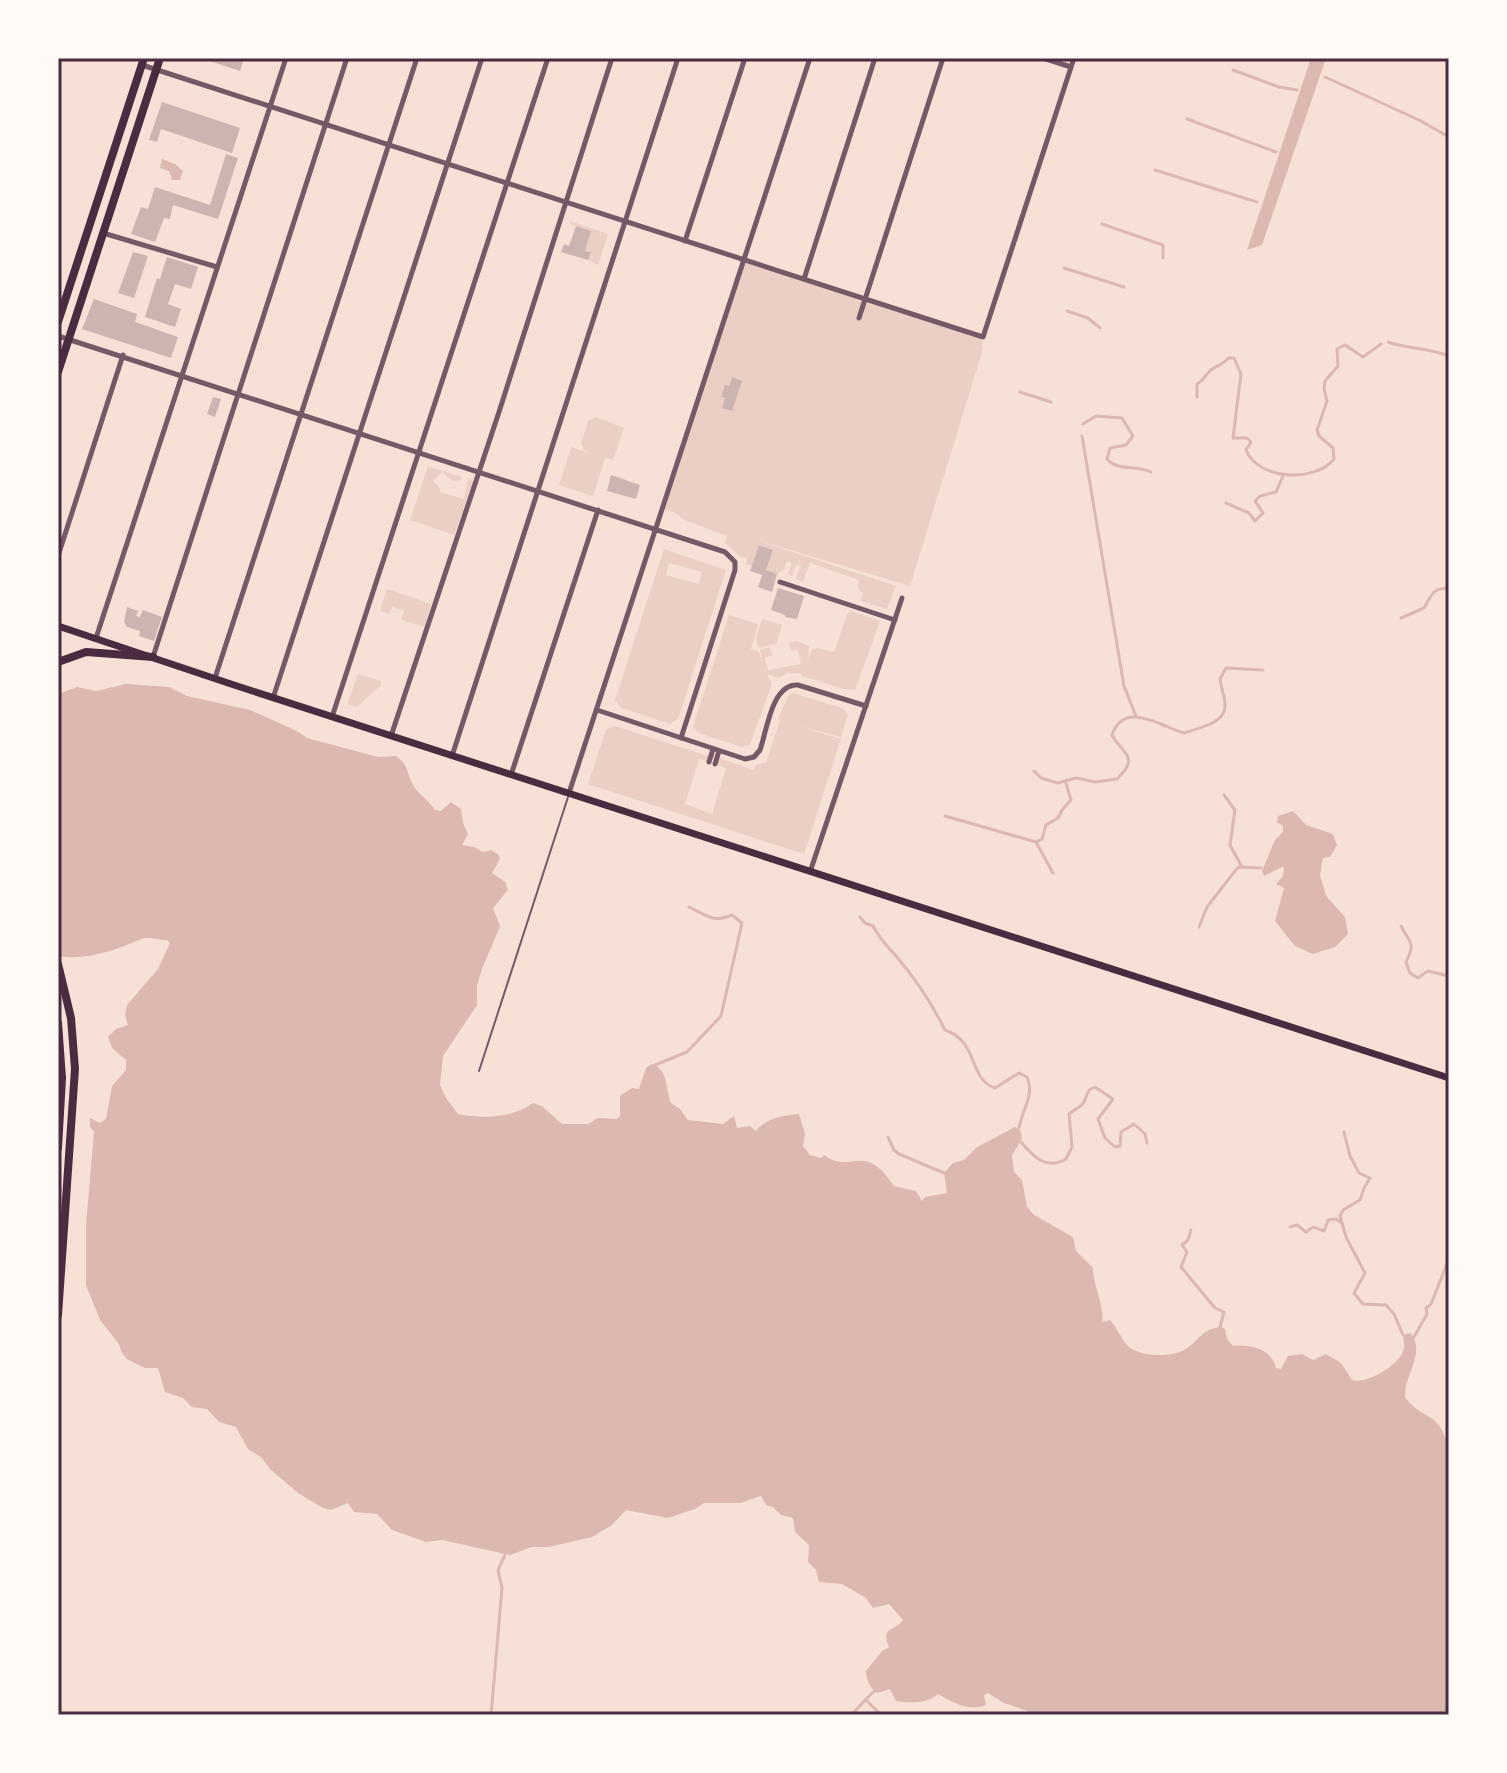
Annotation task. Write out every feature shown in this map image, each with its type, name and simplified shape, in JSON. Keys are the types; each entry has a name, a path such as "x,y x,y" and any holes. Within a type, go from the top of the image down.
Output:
{"highway":[{"path":"58,372 160,58"},
{"path":"58,322 143,62"},
{"path":"58,662 86,652 153,657"},
{"path":"58,1315 75,1087 72,1027 59,968"},
{"path":"58,1023 62,1078 58,1148"}],"main road":[{"path":"58,626 1449,1078"}],"street":[{"path":"96,638 286,58"},
{"path":"153,657 347,58"},
{"path":"215,678 417,58"},
{"path":"273,698 482,58"},
{"path":"332,717 548,58"},
{"path":"391,736 612,58"},
{"path":"452,756 678,58"},
{"path":"685,241 745,58"},
{"path":"569,793 810,58"},
{"path":"804,279 875,58"},
{"path":"859,318 943,58"},
{"path":"1043,58 1071,67"},
{"path":"143,62 156,69 983,337 1074,58"},
{"path":"103,233 218,267"},
{"path":"58,336 725,552 736,568 730,598 681,738"},
{"path":"58,556 123,355"},
{"path":"511,775 598,510"},
{"path":"780,582 895,620"},
{"path":"810,872 902,598"},
{"path":"597,710 745,759 757,754 779,693 790,684 866,706"},
{"path":"712,763 716,750"}],"lane":[{"path":"479,1071 569,793"}],"shaded area":[{"path":"1311,58 1326,58 1262,245 1247,250"},
{"path":"162,159 183,171 180,180 172,180 169,171 160,168"},
{"path":"570,221 608,234 598,265 588,260 591,252 585,251 591,231 569,224"},
{"path":"743,259 982,340 983,349 910,586 757,540 896,586 887,609 861,601 863,593 858,588 859,580 810,563 803,582 795,579 801,566 796,565 792,576 788,574 792,563 787,561 784,570 777,574 766,570 773,550 759,545 752,566 746,564 747,557 742,558 725,543 727,536 662,508"},
{"path":"596,417 624,428 613,460 605,458 593,496 559,485 571,447 593,454 584,450 581,443 588,421"},
{"path":"428,466 462,477 453,481 442,472 433,481 440,492 464,499 469,479 473,481 454,535 410,520"},
{"path":"664,549 726,570 678,719 670,724 621,708 615,700","holes":["669,563 702,572 699,584 666,575"]},
{"path":"387,589 431,604 425,627 401,620 404,611 392,607 390,614 380,611"},
{"path":"851,611 880,621 855,690 802,676 802,673 788,673 778,678 767,674 772,684 750,745 741,747 698,733 693,726 729,615 758,624 751,649 759,652 763,664 760,650 770,647 772,655 765,658 768,670 801,664 798,650 791,651 789,643 797,641 809,646 808,659 816,648 834,652 847,614"},
{"path":"762,619 782,625 776,644 758,648 756,638"},
{"path":"358,674 381,681 381,685 357,707 347,704"},
{"path":"126,684 169,687 187,696 250,710 307,738 378,757 396,756 405,766 415,788 435,810 441,811 451,802 461,809 468,834 462,845 498,854 500,859 492,873 505,882 508,890 493,908 500,926 477,985 477,1005 443,1056 440,1085 458,1114 497,1116 516,1112 533,1103 542,1106 562,1124 588,1124 598,1118 617,1119 620,1116 620,1096 632,1088 639,1089 646,1068 652,1064 664,1075 671,1103 688,1120 723,1124 734,1116 737,1128 750,1126 756,1131 770,1120 799,1114 805,1134 803,1146 810,1155 821,1158 824,1155 842,1162 866,1161 874,1164 894,1186 916,1191 922,1201 925,1197 947,1193 944,1173 953,1163 964,1160 977,1147 1015,1127 1020,1130 1022,1138 1012,1156 1014,1172 1022,1180 1027,1207 1034,1215 1073,1237 1076,1251 1093,1268 1102,1322 1110,1320 1133,1350 1147,1354 1173,1354 1186,1349 1209,1330 1221,1327 1233,1346 1265,1352 1276,1368 1281,1369 1288,1356 1302,1354 1313,1360 1326,1354 1341,1363 1352,1380 1358,1381 1374,1376 1397,1360 1404,1348 1403,1335 1410,1333 1415,1340 1416,1355 1405,1397 1441,1428 1449,1450 1449,1715 1039,1715 1004,1703 988,1693 984,1695 986,1705 974,1708 938,1694 924,1701 896,1701 890,1689 875,1691 866,1671 889,1647 886,1636 889,1630 903,1620 889,1604 873,1608 866,1598 842,1584 819,1582 816,1570 808,1562 809,1545 795,1532 793,1518 781,1515 766,1505 761,1496 740,1503 704,1503 668,1518 626,1510 612,1525 592,1537 549,1547 532,1547 510,1555 442,1540 426,1542 392,1530 377,1514 354,1512 348,1503 331,1510 323,1508 298,1493 261,1457 248,1449 236,1427 219,1422 207,1409 192,1407 183,1398 165,1392 158,1368 145,1368 127,1359 100,1320 86,1285 86,1225 94,1132 90,1127 90,1118 100,1123 106,1119 112,1086 126,1070 126,1060 112,1048 108,1037 116,1029 128,1025 125,1015 127,1005 158,969 170,943 144,938 90,956 58,956 58,694 77,687 96,691"},
{"path":"793,693 842,708 848,714 841,737 799,726 841,739 804,854 588,784 606,729 615,726 711,757 709,762 699,759 685,804 712,814 726,768 715,764 717,757 754,770 756,765 766,762 778,719 788,696"},
{"path":"1293,811 1306,825 1333,834 1337,845 1330,857 1323,858 1320,875 1326,896 1345,917 1348,934 1335,947 1313,954 1295,946 1275,921 1284,888 1276,884 1283,876 1284,866 1264,876 1262,871 1275,840 1283,832 1283,826 1277,822 1278,816"}],"building":[{"path":"200,58 244,58 240,71"},
{"path":"162,102 240,128 232,153 161,129 157,142 149,140"},
{"path":"226,154 238,158 218,219 173,205 170,219 164,218 155,242 131,234 141,207 148,209 155,187 210,205"},
{"path":"576,226 591,231 585,251 591,252 588,260 561,252 564,244 569,246"},
{"path":"133,252 148,256 134,298 118,293"},
{"path":"167,257 198,267 191,289 175,284 168,304 181,309 175,327 145,317"},
{"path":"94,299 137,314 135,322 178,337 171,358 82,329"},
{"path":"732,377 742,381 732,411 722,408 725,398 721,397"},
{"path":"213,397 221,399 215,417 207,414"},
{"path":"611,475 640,485 636,499 607,491"},
{"path":"759,545 773,550 766,570 777,574 772,592 758,587 762,575 750,571"},
{"path":"778,588 804,596 797,619 771,610"},
{"path":"127,607 138,611 136,616 140,617 143,610 162,617 154,641 139,636 140,631 127,627 124,622"}],"waterway":[{"path":"1233,70 1279,87 1297,90"},
{"path":"1325,77 1449,137"},
{"path":"1187,119 1276,152"},
{"path":"1155,170 1257,202"},
{"path":"1102,224 1163,245 1163,258"},
{"path":"1064,268 1124,287"},
{"path":"1067,311 1088,318 1100,328"},
{"path":"1388,342 1449,356"},
{"path":"1197,397 1197,384 1228,358 1234,358 1241,374 1233,438 1247,438 1251,442 1246,450 1252,460 1262,467 1287,475 1314,472 1334,459 1333,448 1319,436 1317,430 1327,401 1325,381 1338,366 1337,349 1345,345 1363,357 1381,344"},
{"path":"1020,392 1051,402"},
{"path":"1083,424 1096,416 1122,418 1133,436 1126,445 1110,448 1107,459 1116,465 1151,472"},
{"path":"1082,436 1124,686 1136,716"},
{"path":"1226,503 1249,513 1255,521 1263,513 1255,501 1260,496 1276,492 1283,476"},
{"path":"1401,618 1424,608 1436,591 1449,588"},
{"path":"1034,771 1041,778 1058,783 1076,778 1095,782 1117,779 1129,760 1112,735 1118,724 1134,717 1184,733 1203,727 1216,721 1224,711 1220,679 1226,668 1263,670"},
{"path":"1036,842 1042,839 1046,825 1058,818 1071,800 1066,783"},
{"path":"1224,795 1235,810 1230,845 1242,867"},
{"path":"945,816 1036,842 1053,873"},
{"path":"1199,927 1207,907 1239,867 1261,868"},
{"path":"655,1065 687,1052 721,1016 742,923 732,915 715,918 689,907"},
{"path":"860,917 873,926 910,973 945,1030 964,1043 986,1083 995,1088 1019,1073 1027,1077 1030,1090 1019,1128"},
{"path":"1401,926 1411,943 1406,962 1410,973 1418,978 1428,971 1449,976"},
{"path":"1021,1142 1035,1157 1046,1163 1066,1159 1072,1147 1069,1114 1083,1104 1089,1090 1095,1087 1113,1099 1098,1119 1105,1138 1115,1147 1120,1146 1121,1132 1134,1124 1145,1134 1147,1143"},
{"path":"1344,1132 1350,1156 1359,1173 1370,1178 1360,1200 1343,1210 1340,1216 1346,1237 1365,1273 1354,1293 1363,1304 1386,1305 1394,1314 1403,1335"},
{"path":"888,1137 899,1154 944,1173"},
{"path":"1290,1227 1297,1225 1306,1232 1313,1227 1324,1231 1328,1220 1340,1222"},
{"path":"1191,1230 1188,1240 1182,1245 1187,1252 1181,1267 1215,1308 1224,1312 1220,1327"},
{"path":"1414,1337 1427,1314 1426,1308 1431,1304 1449,1259"},
{"path":"491,1715 502,1588 498,1570 505,1555"},
{"path":"851,1715 874,1691"},
{"path":"867,1701 881,1715"}]}
